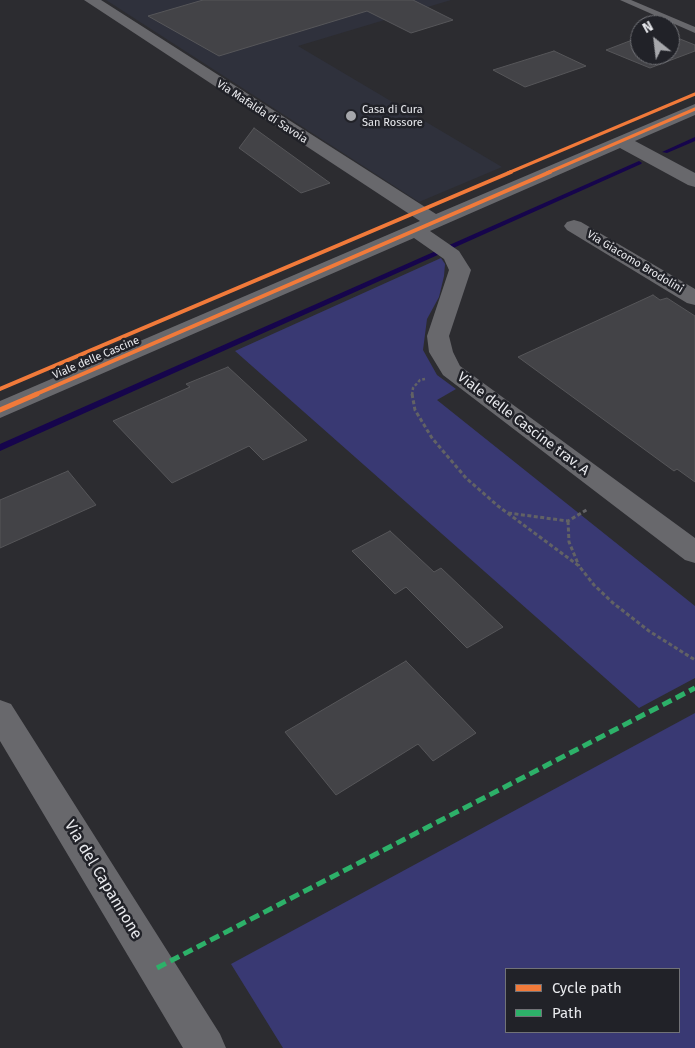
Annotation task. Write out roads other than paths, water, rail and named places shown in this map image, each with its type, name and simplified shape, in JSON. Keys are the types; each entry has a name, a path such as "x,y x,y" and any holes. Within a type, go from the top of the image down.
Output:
{"street":[{"name":"Via Mafalda di Savoia","path":"91,0 434,222"},
{"name":"Viale delle Cascine","path":"0,410 695,109"},
{"path":"621,141 695,181"},
{"name":"Via Giacomo Brodolini","path":"574,226 695,298"},
{"name":"Viale delle Cascine trav. A","path":"415,230 458,261 460,270 438,336 441,352 447,365 456,374 695,553"},
{"name":"Via del Capannone","path":"0,714 206,1048"}],"lane":[{"path":"624,0 695,30"}],"waterway":[{"path":"665,152 695,139"},
{"path":"0,448 639,163"}],"place":[{"name":"Casa di Cura San Rossore","path":"351,116"}]}
